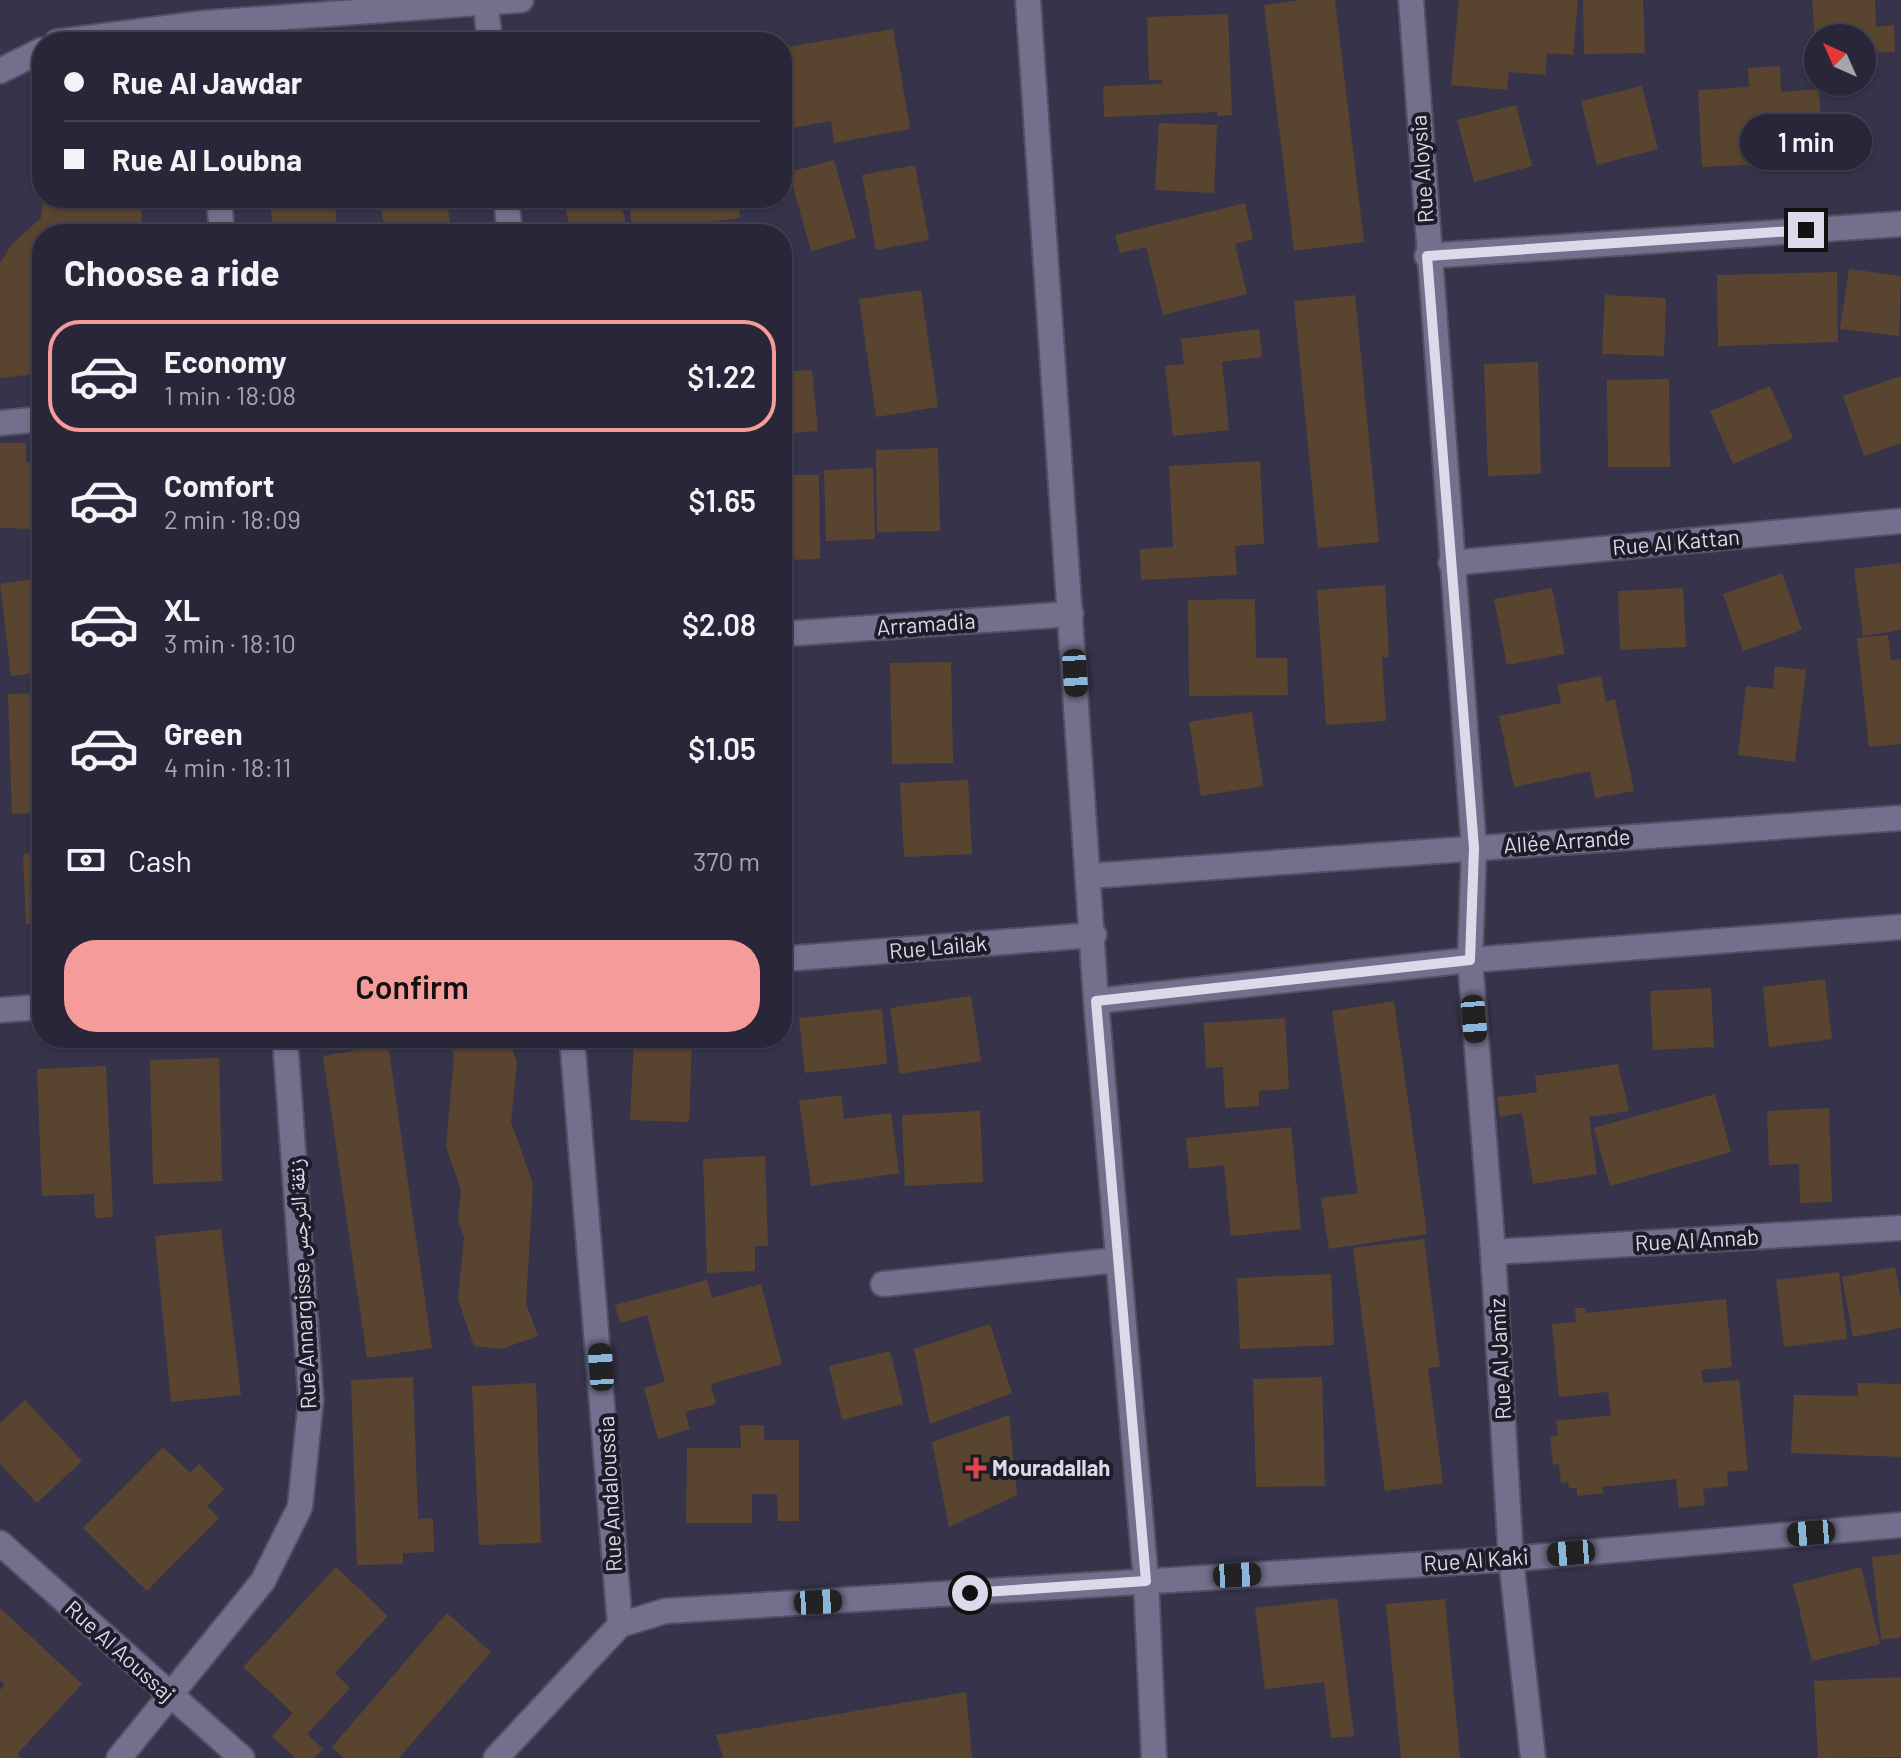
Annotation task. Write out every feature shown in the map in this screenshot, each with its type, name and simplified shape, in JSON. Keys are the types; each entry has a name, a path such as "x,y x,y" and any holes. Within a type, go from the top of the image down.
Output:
{"street":[{"path":"215,32 486,1 521,0"},
{"path":"1028,0 1094,935 1096,1001 1146,1581 1154,1758"},
{"name":"Rue Aloysia","path":"1411,0 1427,256 1474,848 1470,960"},
{"path":"486,1 489,32"},
{"path":"0,71 32,55"},
{"path":"1427,256 1901,224"},
{"path":"0,423 32,420"},
{"name":"Rue Al Kattan","path":"1451,563 1901,521"},
{"name":"Arramadia","path":"792,633 1071,614"},
{"name":"Allée Arrande","path":"1089,876 1901,818"},
{"path":"1096,1001 1470,960 1901,927"},
{"name":"Rue Lailak","path":"792,958 1094,935"},
{"name":"Rue Al Jamiz","path":"1470,960 1493,1252 1511,1559 1533,1758"},
{"path":"0,1010 32,1008"},
{"name":"Rue Annargisse زنقة النرجس","path":"119,1758 263,1581 300,1507 311,1399 286,1048"},
{"name":"Rue Andaloussia","path":"573,1048 620,1625"},
{"name":"Rue Al Annab","path":"1493,1252 1901,1228"},
{"path":"883,1284 1118,1260"},
{"name":"Rue Al Kaki","path":"620,1625 665,1611 1511,1559 1901,1525"},
{"name":"Rue Al Aoussaj","path":"0,1543 242,1758"},
{"path":"496,1758 620,1625"}],"building":[{"path":"1335,0 1364,242 1294,251 1264,5"},
{"path":"1459,0 1578,0 1573,55 1547,53 1545,75 1509,72 1507,90 1451,85"},
{"path":"1583,0 1643,0 1645,53 1584,54"},
{"path":"1812,0 1875,0 1876,24 1814,24"},
{"path":"1228,14 1232,115 1217,116 1217,112 1104,117 1103,86 1162,84 1162,80 1149,80 1147,17"},
{"path":"1894,25 1895,52 1876,53 1876,27"},
{"path":"893,29 910,129 834,143 831,121 792,128 792,46"},
{"path":"1780,66 1781,92 1804,90 1804,96 1819,96 1823,161 1702,167 1698,90 1749,87 1748,68"},
{"path":"1642,86 1658,149 1597,165 1581,101"},
{"path":"1516,105 1532,166 1474,182 1457,120"},
{"path":"1159,123 1217,125 1214,193 1155,190"},
{"path":"834,160 856,238 811,251 792,183 792,171"},
{"path":"915,165 929,240 876,250 862,175"},
{"path":"1245,203 1253,239 1235,244 1247,294 1163,315 1146,247 1120,253 1115,235"},
{"path":"42,208 142,208 141,224 34,224 41,218"},
{"path":"271,208 335,208 337,224 272,224"},
{"path":"381,208 448,208 450,224 384,224"},
{"path":"565,208 622,208 626,224 569,224"},
{"path":"629,208 739,208 740,218 697,224 632,224"},
{"path":"32,226 32,374 0,378 0,263 11,245"},
{"path":"1849,269 1901,276 1899,336 1840,329"},
{"path":"1837,272 1838,342 1718,346 1717,275"},
{"path":"921,290 938,407 876,417 859,299"},
{"path":"1355,295 1379,542 1318,548 1294,301"},
{"path":"1605,295 1666,298 1664,356 1602,354"},
{"path":"1259,329 1262,357 1222,362 1229,430 1173,436 1165,366 1184,364 1181,339"},
{"path":"1538,362 1541,474 1488,476 1484,364"},
{"path":"812,370 818,431 792,433 792,371"},
{"path":"1901,376 1901,443 1864,456 1843,396"},
{"path":"1669,379 1670,467 1608,467 1607,380"},
{"path":"1770,386 1793,438 1733,464 1710,411"},
{"path":"0,443 26,443 26,462 32,462 32,529 0,528"},
{"path":"938,448 940,531 877,532 876,450"},
{"path":"1260,461 1264,544 1235,546 1237,575 1141,580 1140,549 1173,547 1169,466"},
{"path":"873,468 875,539 826,541 824,470"},
{"path":"792,475 819,475 820,559 792,560"},
{"path":"1901,563 1901,630 1863,636 1854,569"},
{"path":"1782,573 1802,630 1743,651 1723,594"},
{"path":"32,579 32,673 11,676 0,584"},
{"path":"1385,585 1389,657 1382,657 1386,721 1326,725 1317,590"},
{"path":"1552,588 1565,654 1507,665 1494,599"},
{"path":"1683,588 1686,647 1620,650 1618,591"},
{"path":"1255,599 1256,658 1287,658 1288,695 1189,696 1188,600"},
{"path":"1888,635 1891,660 1901,659 1901,744 1869,747 1857,638"},
{"path":"951,662 953,763 892,764 890,663"},
{"path":"1775,666 1806,670 1795,762 1738,755 1746,686 1773,689"},
{"path":"1601,676 1606,702 1615,699 1634,791 1595,798 1590,771 1514,787 1499,716 1561,703 1557,685"},
{"path":"32,693 32,813 12,814 8,694"},
{"path":"1252,712 1263,786 1201,796 1189,722"},
{"path":"968,780 972,854 904,857 900,783"},
{"path":"23,854 32,854 32,924 26,924"},
{"path":"1825,979 1832,1039 1769,1047 1763,987"},
{"path":"1711,988 1714,1047 1653,1050 1650,991"},
{"path":"971,996 981,1061 900,1074 890,1008"},
{"path":"1394,1001 1427,1234 1329,1249 1321,1198 1358,1193 1332,1011"},
{"path":"882,1009 887,1064 805,1073 799,1018"},
{"path":"1285,1018 1289,1089 1259,1091 1259,1106 1225,1108 1223,1067 1206,1068 1204,1023"},
{"path":"388,1048 432,1348 367,1358 323,1056"},
{"path":"451,1048 512,1048 517,1062 511,1122 533,1184 526,1303 538,1336 502,1349 474,1346 458,1299 464,1237 458,1222 461,1190 446,1147 454,1057"},
{"path":"634,1048 692,1048 689,1122 630,1120"},
{"path":"219,1058 222,1181 153,1184 150,1060"},
{"path":"1618,1064 1629,1111 1589,1117 1597,1174 1533,1184 1522,1113 1500,1117 1497,1097 1537,1092 1535,1076"},
{"path":"106,1066 113,1217 95,1218 94,1194 42,1196 37,1069"},
{"path":"1715,1094 1731,1152 1610,1186 1594,1128"},
{"path":"841,1095 844,1119 891,1113 899,1173 811,1186 799,1101"},
{"path":"1829,1108 1832,1202 1800,1203 1799,1164 1769,1165 1767,1111"},
{"path":"980,1111 983,1182 905,1186 902,1115"},
{"path":"1291,1127 1301,1229 1231,1236 1224,1165 1189,1169 1186,1138"},
{"path":"765,1156 768,1246 755,1246 755,1271 707,1273 703,1159"},
{"path":"221,1229 241,1395 171,1402 155,1236"},
{"path":"1424,1239 1440,1367 1428,1368 1443,1483 1385,1491 1353,1248"},
{"path":"1895,1267 1901,1300 1901,1328 1853,1337 1842,1277"},
{"path":"1839,1272 1847,1339 1784,1347 1776,1280"},
{"path":"1331,1274 1334,1345 1240,1349 1237,1278"},
{"path":"707,1280 712,1298 761,1284 782,1364 711,1384 716,1404 685,1412 690,1429 658,1439 644,1388 665,1382 647,1315 620,1323 615,1305"},
{"path":"1726,1299 1732,1367 1701,1370 1703,1383 1739,1380 1748,1470 1727,1472 1728,1486 1703,1489 1705,1505 1679,1508 1676,1479 1602,1487 1603,1493 1577,1496 1577,1488 1569,1488 1568,1482 1561,1483 1559,1464 1553,1465 1550,1437 1558,1436 1556,1421 1611,1415 1608,1392 1559,1397 1552,1324 1576,1322 1575,1308 1585,1308 1586,1313"},
{"path":"990,1324 1012,1393 930,1424 914,1349"},
{"path":"890,1351 903,1404 842,1420 829,1366"},
{"path":"413,1377 418,1519 433,1518 434,1552 403,1553 403,1564 357,1565 351,1380"},
{"path":"1322,1377 1325,1486 1256,1487 1253,1379"},
{"path":"536,1383 541,1543 479,1545 472,1386"},
{"path":"1858,1383 1901,1384 1901,1457 1791,1453 1794,1395 1858,1396"},
{"path":"25,1400 82,1461 37,1503 0,1464 0,1423"},
{"name":"Mouradallah","path":"1009,1415 1017,1495 949,1527 932,1442"},
{"path":"740,1425 764,1425 764,1440 799,1440 799,1521 778,1521 777,1494 752,1494 752,1523 686,1523 687,1448 741,1448"},
{"path":"163,1447 190,1473 199,1464 224,1489 207,1506 219,1518 147,1591 83,1528"},
{"path":"1901,1554 1901,1637 1881,1640 1872,1557"},
{"path":"336,1567 388,1616 335,1673 350,1688 307,1734 323,1749 314,1758 295,1758 272,1736 293,1713 243,1667"},
{"path":"1861,1567 1880,1644 1812,1661 1793,1584"},
{"path":"1337,1598 1354,1736 1331,1738 1324,1682 1265,1689 1255,1608"},
{"path":"1445,1599 1460,1758 1401,1758 1386,1604"},
{"path":"0,1608 82,1684 18,1753 20,1758 0,1758 0,1690 5,1685 0,1680"},
{"path":"447,1613 491,1652 399,1758 344,1758 332,1747"},
{"path":"1901,1677 1901,1757 1818,1758 1814,1681"},
{"path":"966,1692 972,1758 723,1758 716,1735"}],"place":[{"name":"Mouradallah","path":"976,1468"}],"route":[{"path":"970,1593 1146,1581 1096,1001 1470,960 1474,848 1427,256 1806,230"}]}
